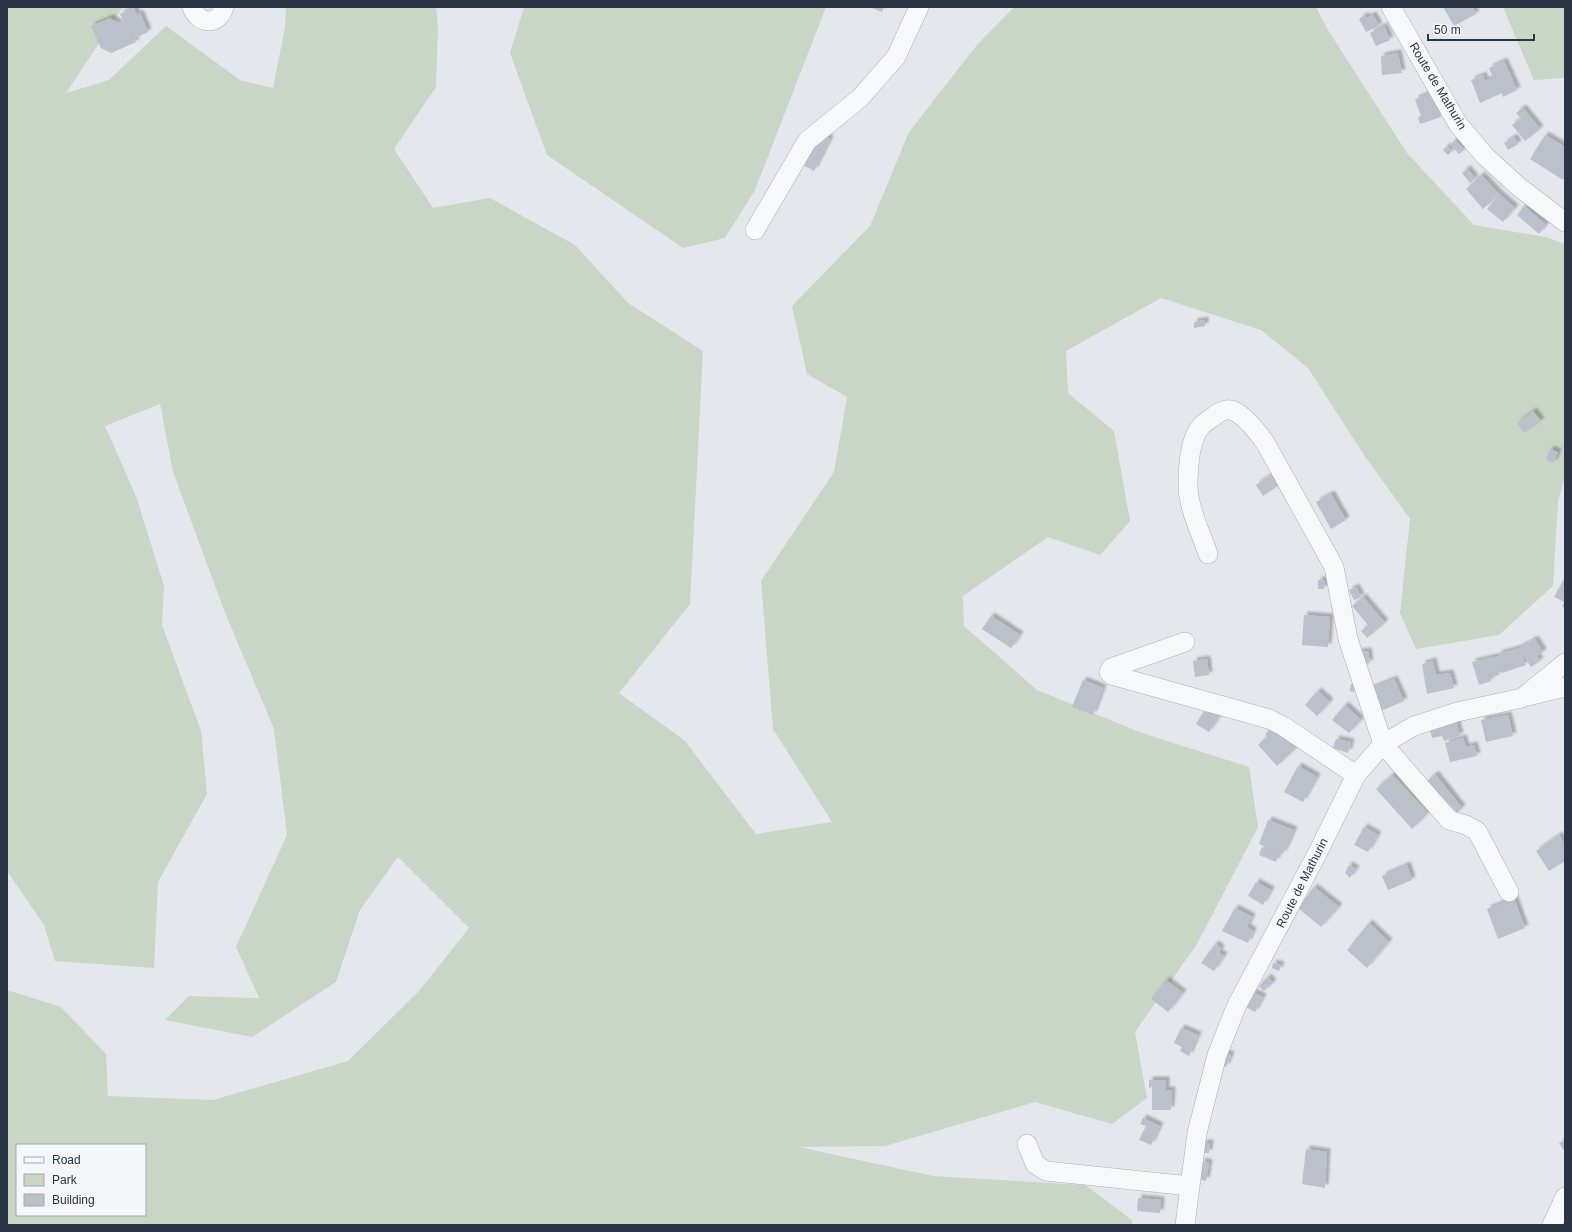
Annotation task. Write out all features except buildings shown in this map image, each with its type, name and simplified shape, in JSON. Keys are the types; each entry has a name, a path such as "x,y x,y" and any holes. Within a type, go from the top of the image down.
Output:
{"street":[{"path":"192,7 199,18 205,21 218,18 224,7"},
{"path":"755,230 807,141 860,98 896,57 919,7"},
{"name":"Route de Mathurin","path":"1391,7 1458,124 1484,156 1519,187 1561,212"},
{"path":"1208,554 1190,502 1188,487 1190,458 1194,441 1201,426 1222,411 1228,410 1234,411 1257,431 1266,444 1329,557 1337,580 1348,639 1383,744 1449,820 1466,824 1477,830 1509,892"},
{"path":"1185,642 1111,668 1109,672 1112,675 1269,719 1283,726 1356,775"},
{"name":"Route de Mathurin","path":"1185,1225 1197,1133 1217,1055 1236,1007 1310,868 1356,775 1383,744 1414,726 1440,717 1522,698 1565,663"},
{"path":"1522,698 1565,687"},
{"path":"1027,1144 1035,1164 1046,1172 1190,1186"},
{"path":"1552,1225 1565,1197"}],"green space":[{"path":"123,7 66,93 109,80 166,26 240,80 273,88 285,27 286,7 436,7 438,27 436,87 394,149 433,208 490,198 575,245 628,303 703,351 690,604 619,693 684,740 756,834 832,822 773,729 761,581 834,472 847,397 807,374 792,306 870,226 909,132 977,45 1014,7 1316,7 1328,30 1407,153 1474,225 1546,237 1565,244 1565,477 1558,502 1553,586 1499,635 1416,649 1400,613 1410,519 1364,455 1308,368 1261,330 1161,298 1066,351 1068,393 1114,431 1130,521 1100,555 1048,537 963,596 964,626 1037,690 1142,733 1249,767 1258,827 1197,944 1135,1032 1147,1098 1112,1124 1035,1102 885,1146 799,1147 933,1176 1085,1185 1132,1220 1132,1225 7,1225 7,990 61,1007 106,1054 108,1096 213,1100 348,1061 419,991 469,928 398,857 360,910 336,982 252,1037 165,1020 189,996 259,998 236,947 287,835 274,729 224,610 173,472 160,404 105,426 136,496 164,586 162,625 201,731 207,794 158,882 154,968 55,961 44,925 7,871 7,8"},
{"path":"524,7 826,7 755,190 725,238 683,248 547,155 510,53"},
{"path":"1503,7 1565,7 1565,78 1534,80"}]}
